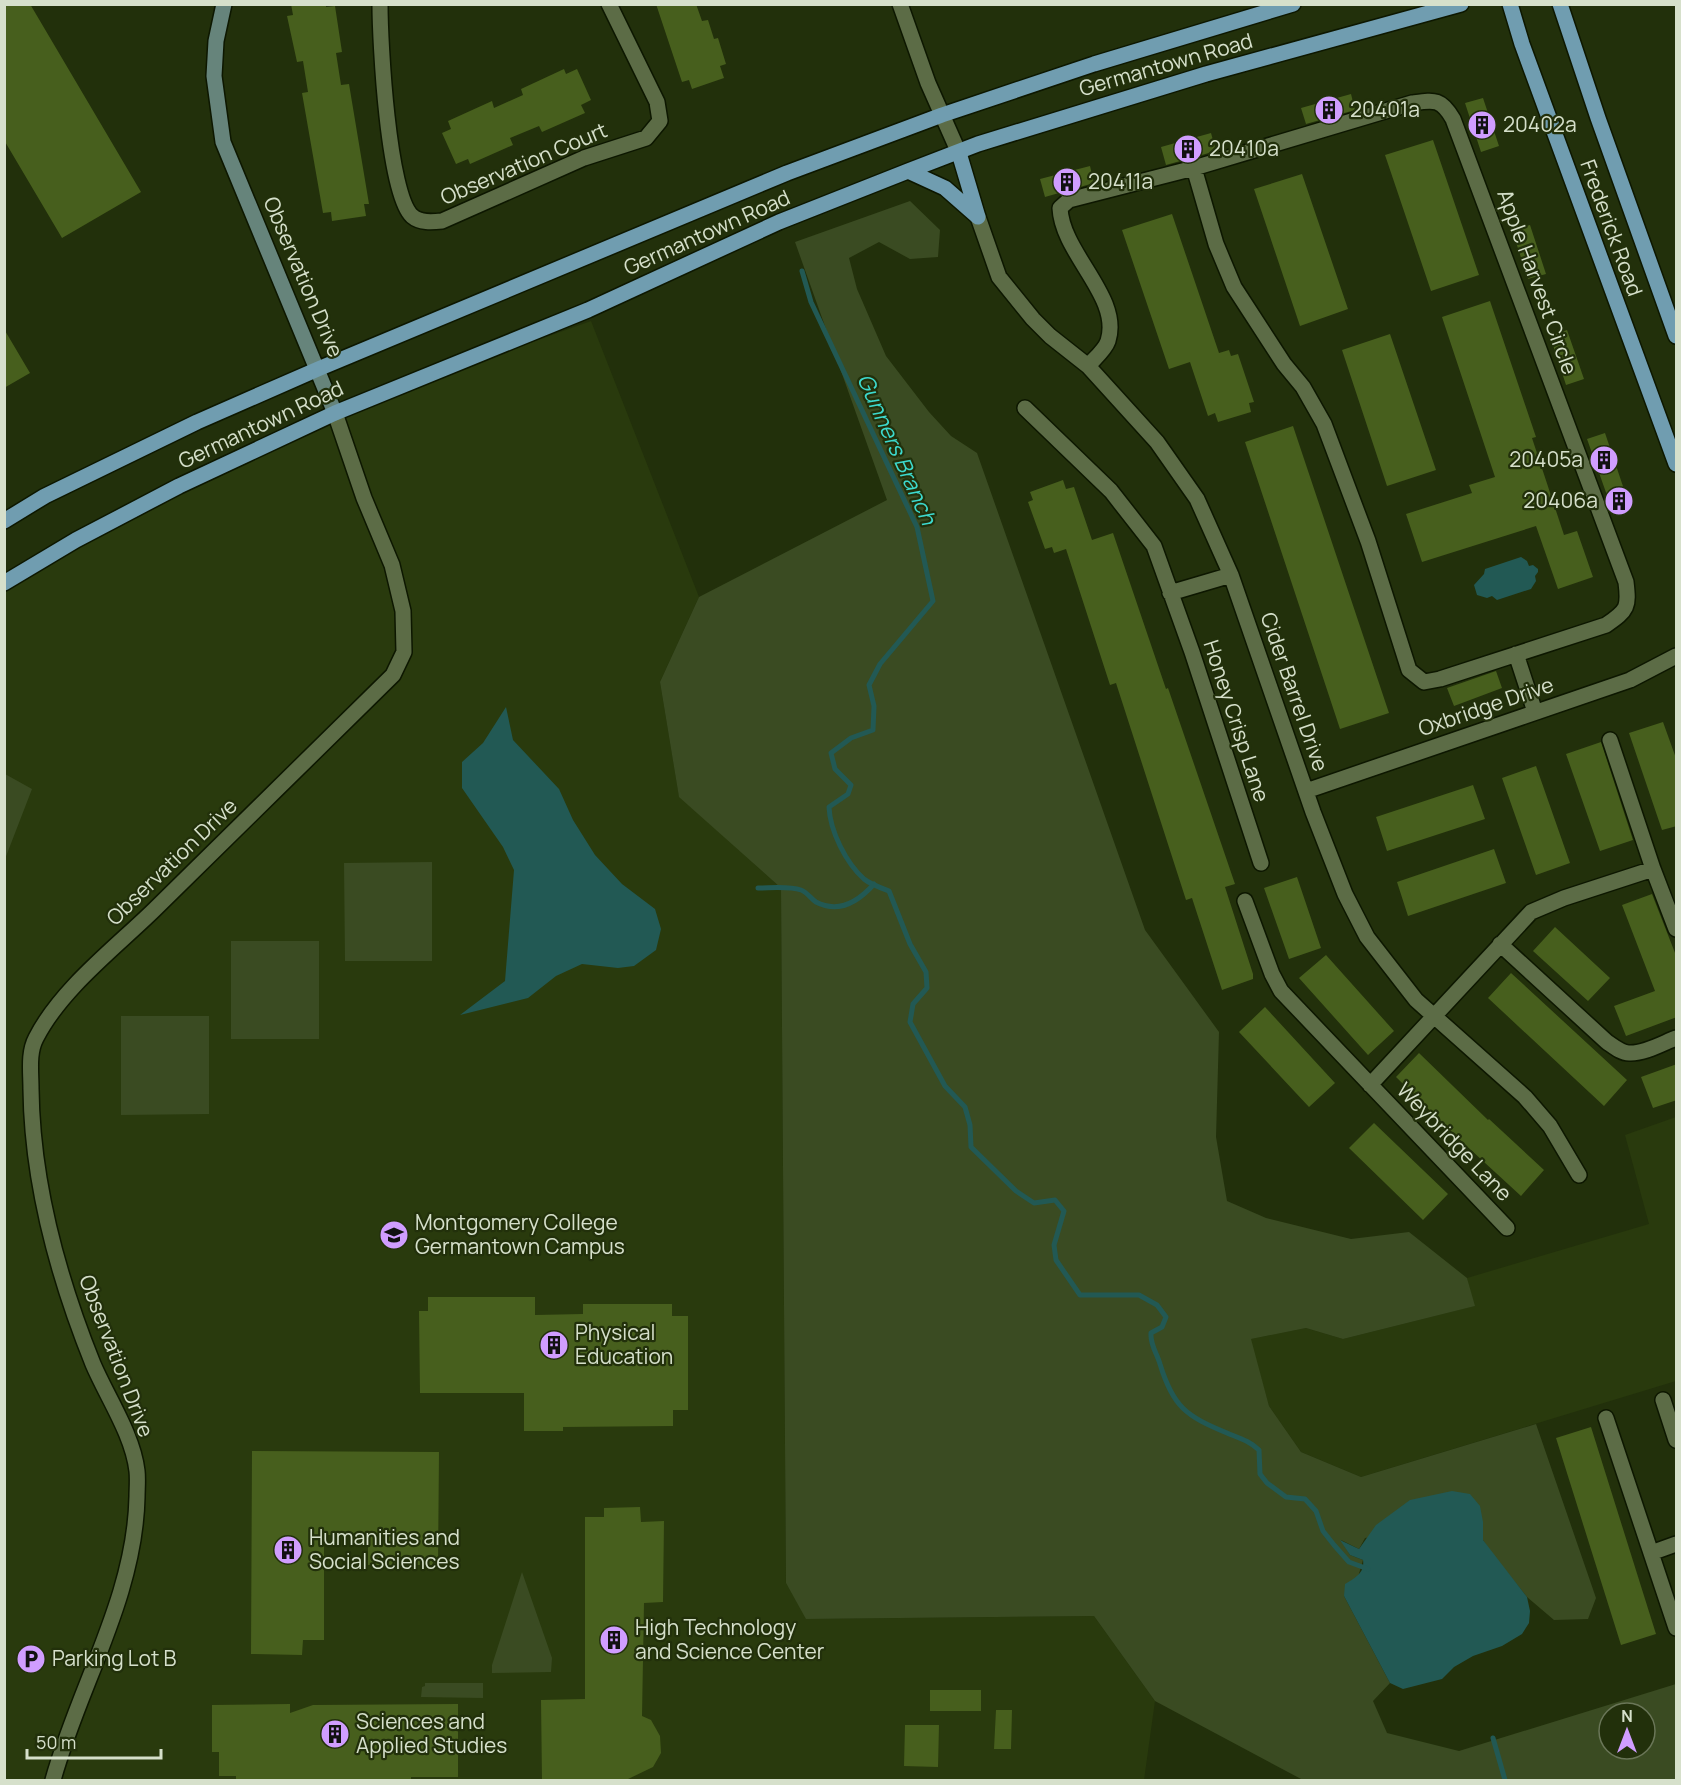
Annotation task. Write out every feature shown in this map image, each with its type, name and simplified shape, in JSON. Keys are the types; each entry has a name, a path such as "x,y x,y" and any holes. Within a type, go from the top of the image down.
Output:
{"main road":[{"name":"Germantown Road","path":"4,521 45,496 186,427 318,369 787,173 942,115 1094,64 1293,4"},
{"name":"Germantown Road","path":"4,583 76,540 179,486 336,413 588,310 779,222 1011,133 1206,74 1461,4"},
{"name":"Frederick Road","path":"1510,4 1542,100 1677,464"},
{"name":"Frederick Road","path":"1560,4 1598,118 1677,336"},
{"path":"959,153 978,217"},
{"path":"908,171 945,188 978,217"}],"street":[{"name":"Observation Drive","path":"53,1780 61,1751 83,1689 99,1653 126,1572 136,1523 137,1470 125,1429 94,1367 53,1245 40,1181 32,1117 30,1064 34,1041 47,1020 84,976 134,930 393,675 404,652 403,611 392,566 364,498 336,413 223,142 214,76 216,41 224,4"},
{"name":"Observation Court","path":"380,4 380,43 387,113 402,201 412,216 428,223 442,221 584,158 646,138 660,121 657,102 609,4"},
{"path":"900,4 928,83 959,153"},
{"name":"Apple Harvest Circle","path":"1088,366 1107,343 1111,323 1105,304 1069,242 1061,222 1060,208 1069,200 1194,168 1412,103 1435,100 1447,108 1458,130 1622,570 1628,602 1621,615 1606,625 1440,679 1424,682 1409,670 1368,541 1324,424 1303,387 1284,364 1234,288 1216,244 1194,168"},
{"name":"Cider Barrel Drive","path":"978,217 999,276 1050,336 1088,366 1157,442 1197,499 1231,575 1306,791 1346,894 1367,937 1416,1000 1525,1097 1550,1126 1579,1176"},
{"name":"Honey Crisp Lane","path":"1025,408 1111,491 1154,546 1192,652 1261,863"},
{"path":"1170,593 1231,575"},
{"path":"1516,654 1535,712"},
{"name":"Oxbridge Drive","path":"1306,791 1630,680 1677,656"},
{"path":"1610,740 1653,869 1677,929"},
{"name":"Weybridge Lane","path":"1370,1085 1531,912 1564,898 1653,869"},
{"name":"Weybridge Lane","path":"1245,901 1272,974 1281,991 1507,1228"},
{"path":"1500,944 1607,1042 1619,1050 1629,1053 1648,1049 1677,1038"},
{"path":"1664,1400 1677,1440"},
{"path":"1606,1418 1677,1628"},
{"path":"1651,1553 1677,1544"}],"shaded area":[{"path":"910,201 940,230 938,257 910,259 879,242 849,258 857,289 886,356 929,412 951,436 977,453 1145,930 1219,1032 1216,1137 1227,1201 1266,1218 1351,1239 1409,1232 1467,1278 1475,1306 1343,1339 1306,1328 1251,1339 1269,1406 1301,1452 1361,1477 1536,1424 1596,1598 1588,1619 1554,1620 1527,1597 1490,1551 1483,1540 1483,1522 1365,1538 1359,1549 1341,1540 1350,1555 1363,1560 1358,1577 1344,1596 1390,1683 1373,1701 1387,1733 1459,1751 1597,1708 1597,1761 1657,1761 1657,1701 1621,1701 1676,1684 1676,1780 1303,1780 1155,1701 1094,1616 806,1619 786,1583 781,888 679,797 660,682 699,597 887,500 795,242"},
{"name":"Montgomery College Germantown Campus","path":"591,321 699,597 660,682 679,796 781,888 786,1583 807,1619 1094,1616 1155,1701 1144,1780 5,1780 5,583 335,413"},
{"path":"5,774 32,789 5,859"},
{"path":"432,862 432,961 345,961 344,863"},
{"path":"231,941 319,941 319,1039 231,1039"},
{"path":"121,1016 209,1016 209,1114 121,1115"},
{"path":"1676,1117 1676,1381 1361,1477 1301,1452 1269,1406 1250,1339 1306,1328 1343,1339 1474,1306 1467,1278 1649,1224 1625,1135"},
{"path":"522,1572 552,1658 551,1672 492,1673 492,1665"},
{"path":"425,1683 483,1683 483,1698 421,1697"}],"water":[{"path":"1521,557 1527,561 1529,566 1533,565 1538,569 1535,576 1536,581 1531,589 1497,600 1492,596 1487,598 1477,595 1474,585 1484,574 1485,569"},
{"path":"506,707 513,740 559,789 573,820 595,855 622,884 655,909 661,929 656,950 634,966 618,968 582,964 556,976 528,998 460,1015 505,981 514,870 503,847 462,788 462,762 483,743"},
{"path":"1452,1491 1470,1494 1480,1506 1483,1540 1527,1597 1530,1611 1529,1623 1522,1634 1502,1646 1473,1656 1454,1667 1442,1679 1403,1689 1390,1683 1344,1596 1345,1584 1361,1572 1363,1560 1350,1555 1340,1540 1359,1549 1376,1525 1410,1500"}],"building":[{"path":"4,4 30,4 141,192 62,238 4,140"},
{"path":"291,4 335,6 342,52 336,53 341,85 349,84 369,204 364,204 366,216 332,221 331,212 323,213 302,93 308,92 303,61 297,62 287,16 293,15"},
{"path":"656,4 696,4 702,21 708,20 714,39 718,38 726,64 720,66 724,78 692,89 689,80 682,82"},
{"path":"564,69 566,74 577,69 591,100 581,105 585,113 542,132 539,126 510,138 513,145 470,164 468,159 456,164 442,133 451,129 448,121 492,101 494,108 523,95 521,89"},
{"name":"20401a","path":"1351,94 1355,110 1306,124 1301,108"},
{"name":"20402a","path":"1483,98 1499,146 1481,152 1465,103"},
{"name":"20410a","path":"1211,133 1216,151 1166,165 1161,147"},
{"path":"1433,140 1479,275 1431,291 1385,155"},
{"name":"20411a","path":"1090,166 1094,183 1045,197 1040,179"},
{"path":"1302,174 1348,309 1300,326 1254,189"},
{"path":"1172,214 1219,353 1229,350 1231,356 1238,354 1254,402 1249,403 1251,412 1218,422 1215,413 1208,416 1190,362 1169,369 1122,230"},
{"path":"1530,225 1546,274 1528,279 1512,230"},
{"path":"1490,301 1536,437 1532,438 1564,535 1577,531 1593,577 1558,589 1536,526 1422,562 1406,514 1472,493 1469,485 1495,477 1442,317"},
{"path":"4,329 30,373 4,388"},
{"path":"1567,330 1584,379 1566,385 1550,336"},
{"path":"1390,334 1436,470 1387,486 1342,350"},
{"path":"1293,426 1389,713 1340,729 1245,442"},
{"name":"20405a","path":"1605,433 1631,510 1614,515 1587,439"},
{"path":"1063,480 1066,489 1074,487 1092,540 1113,533 1235,884 1225,887 1253,979 1222,990 1192,898 1186,900 1116,683 1110,685 1066,549 1054,553 1052,547 1045,549 1028,502 1033,500 1030,492"},
{"path":"1496,671 1502,688 1454,706 1447,688"},
{"path":"1663,722 1677,761 1677,826 1662,830 1629,733"},
{"path":"1601,742 1633,840 1600,851 1566,754"},
{"path":"1536,766 1570,863 1536,875 1502,778"},
{"path":"1473,785 1485,819 1387,851 1376,817"},
{"path":"1494,849 1506,883 1408,916 1397,882"},
{"path":"1297,877 1321,948 1289,959 1264,888"},
{"path":"1652,894 1677,958 1677,1017 1626,1036 1614,1006 1655,991 1622,905"},
{"path":"1555,927 1610,978 1588,1001 1533,951"},
{"path":"1326,955 1394,1031 1368,1055 1299,978"},
{"path":"1511,973 1627,1080 1604,1106 1488,998"},
{"path":"1265,1007 1335,1083 1309,1107 1239,1032"},
{"path":"1419,1053 1544,1170 1521,1196 1396,1077"},
{"path":"1677,1064 1677,1100 1653,1108 1641,1077"},
{"path":"1374,1123 1448,1194 1423,1220 1349,1148"},
{"name":"Physical Education","path":"428,1297 535,1297 535,1315 583,1314 583,1304 672,1304 672,1316 688,1316 688,1410 673,1410 673,1426 563,1427 563,1431 524,1431 524,1393 420,1393 419,1311 428,1311"},
{"path":"1591,1427 1656,1634 1621,1645 1556,1438"},
{"name":"Humanities and Social Sciences","path":"252,1451 439,1452 438,1565 368,1565 368,1535 324,1535 324,1640 303,1640 302,1655 251,1654"},
{"name":"High Technology and Science Center","path":"640,1507 641,1522 664,1521 663,1602 644,1603 642,1716 651,1720 660,1736 661,1753 653,1767 626,1780 542,1780 541,1700 585,1699 585,1517 604,1517 604,1508"},
{"path":"930,1690 981,1690 981,1711 930,1711"},
{"name":"Sciences and Applied Studies","path":"290,1704 290,1713 313,1705 458,1704 458,1777 411,1777 411,1780 236,1780 236,1776 219,1776 219,1752 212,1752 212,1705"},
{"path":"996,1710 1012,1710 1011,1749 994,1749"},
{"path":"905,1725 939,1725 938,1767 904,1766"}],"waterway":[{"name":"Gunners Branch","path":"802,271 811,302 917,527 933,601 880,664 869,685 874,706 873,730 851,738 831,753 835,769 851,785 848,794 829,807 836,836 845,856 857,872 869,883 889,891 910,944 926,972 927,988 913,1004 910,1022 945,1086 965,1107 970,1125 971,1147 1016,1191 1034,1203 1055,1200 1064,1211 1054,1245 1056,1260 1080,1295 1139,1295 1157,1305 1166,1317 1162,1327 1151,1333 1152,1341 1165,1379 1176,1400 1191,1415 1201,1421 1256,1447 1259,1450 1260,1474 1267,1483 1286,1497 1305,1499 1316,1511 1323,1531 1349,1562 1368,1569"},
{"path":"758,888 801,890 816,902 833,907 848,904 862,896 874,884"},
{"name":"Gunners Branch","path":"1493,1738 1505,1780"}],"place":[{"name":"20401a","path":"1329,110"},
{"name":"20402a","path":"1482,125"},
{"name":"20410a","path":"1188,149"},
{"name":"20411a","path":"1067,182"},
{"name":"20405a","path":"1604,460"},
{"name":"20406a","path":"1619,501"},
{"name":"Montgomery College Germantown Campus","path":"394,1235"},
{"name":"Physical Education","path":"554,1345"},
{"name":"Humanities and Social Sciences","path":"288,1550"},
{"name":"High Technology and Science Center","path":"614,1640"},
{"name":"Parking Lot B","path":"31,1659"},
{"name":"Sciences and Applied Studies","path":"335,1734"}]}
